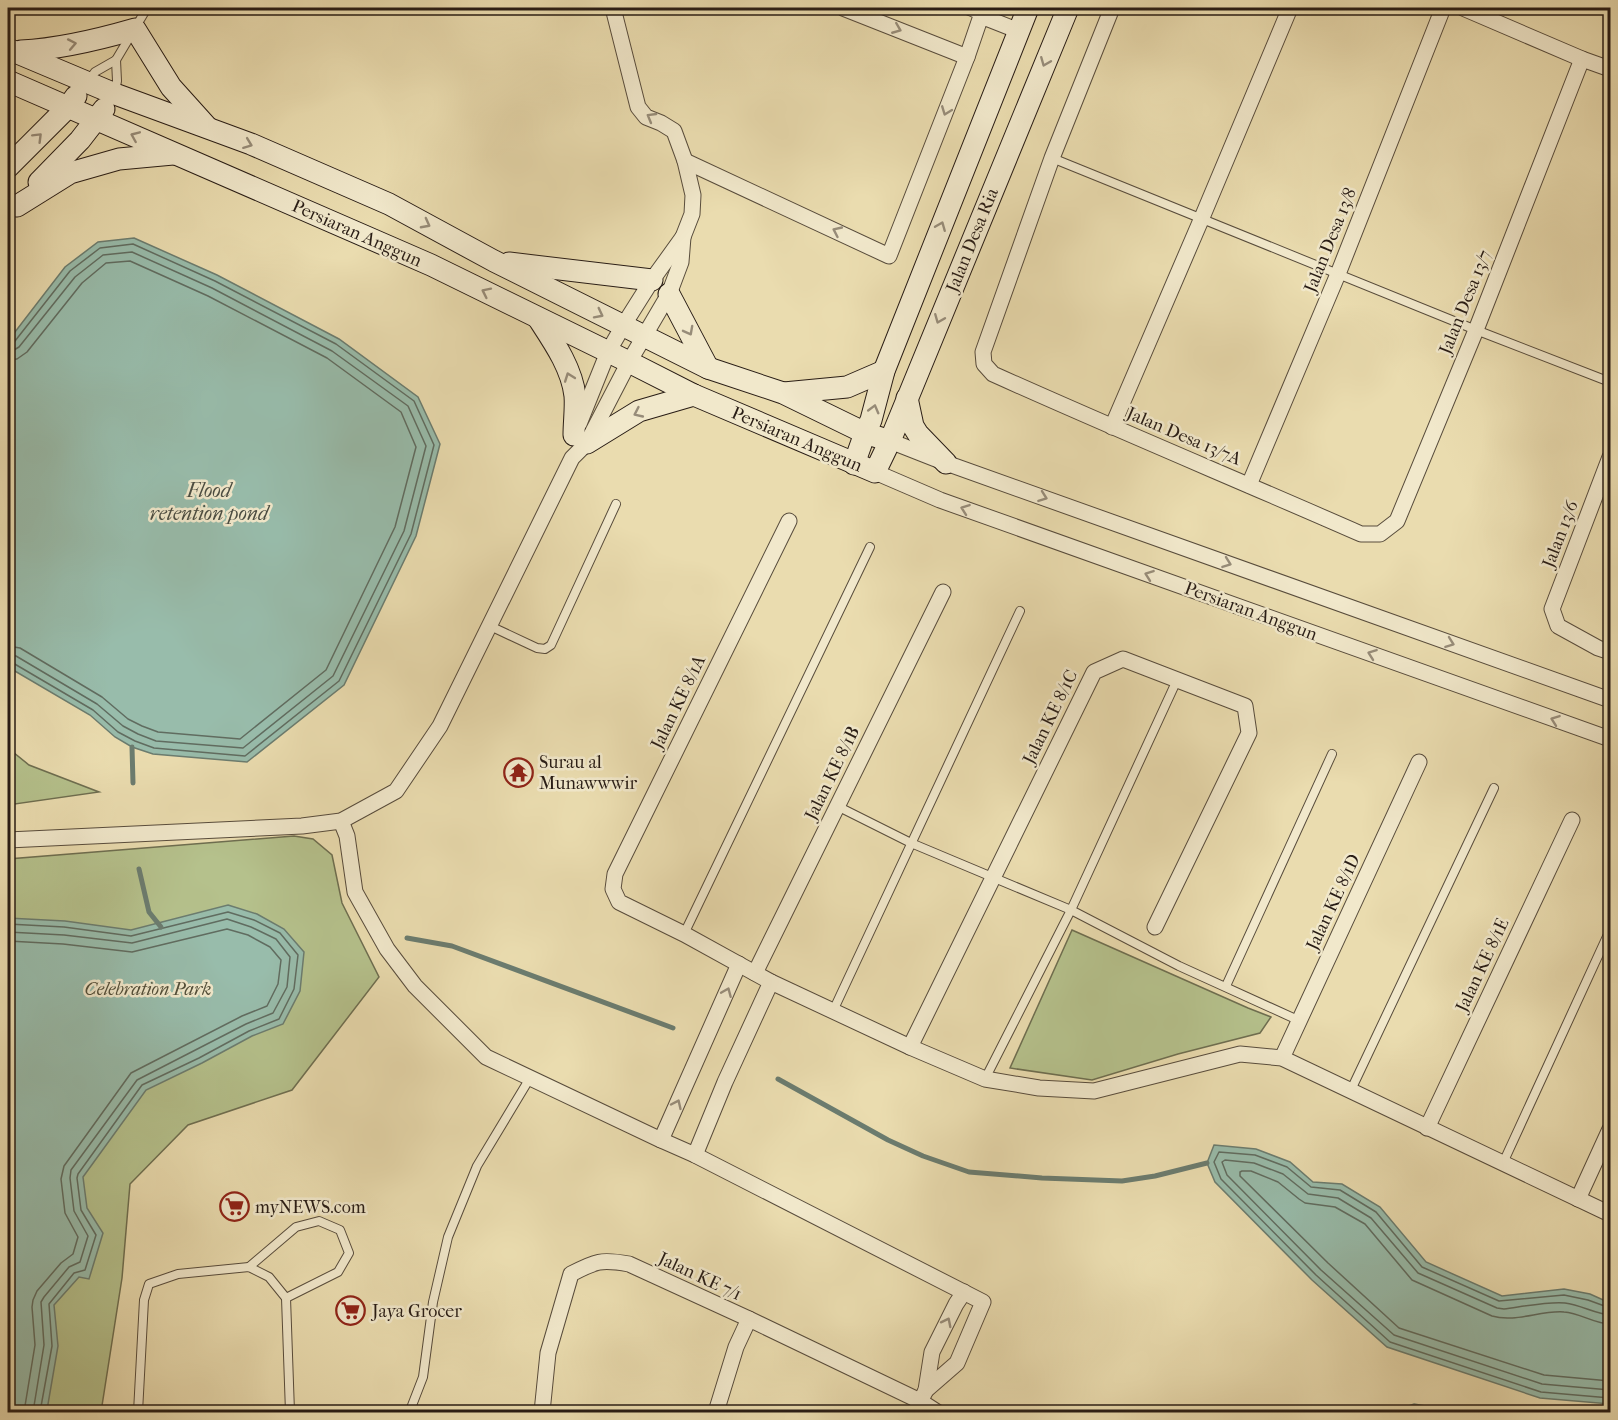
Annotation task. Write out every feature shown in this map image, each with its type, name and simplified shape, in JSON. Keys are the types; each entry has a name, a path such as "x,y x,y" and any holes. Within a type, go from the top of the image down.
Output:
{"main road":[{"name":"Jalan Desa Ria","path":"854,464 864,433 871,420 884,371 1028,8"},
{"name":"Jalan Desa Ria","path":"875,472 890,441 1068,8"},
{"path":"11,50 47,50 98,40 135,28 171,87 209,129"},
{"name":"Persiaran Anggun","path":"11,50 115,94 251,144 389,204 494,261 708,368 783,393 864,433 890,441"},
{"name":"Persiaran Anggun","path":"8,81 431,265 694,395 875,472"},
{"path":"8,167 68,107 87,82"},
{"path":"12,210 80,140 115,94"},
{"path":"12,210 70,173 118,159 177,154"},
{"path":"494,261 652,280"},
{"path":"669,294 708,368"},
{"path":"538,318 555,345 572,382 580,439 639,411 694,395"},
{"path":"783,393 847,387 884,371"},
{"path":"907,398 913,426 946,463"}],"street":[{"path":"8,840 240,830 342,821 396,791 440,726 572,458 608,352 652,280 683,237 692,214 693,195 685,161 674,131 646,117 638,107 613,8"},
{"path":"843,8 967,57"},
{"path":"1052,158 1112,8"},
{"path":"1112,427 1202,220 1290,8"},
{"name":"Jalan Desa 13/8","path":"1249,485 1338,274 1443,8"},
{"path":"1463,8 1582,59 1611,69"},
{"path":"685,161 890,256 967,57 982,12 1019,31"},
{"name":"Jalan Desa 13/7","path":"1360,534 1380,534 1397,521 1476,330 1582,59"},
{"name":"Jalan Desa 13/7A","path":"1052,158 983,352 984,364 993,374 1360,534"},
{"path":"580,439 669,294 681,262 683,237"},
{"name":"Persiaran Anggun","path":"890,441 1611,700"},
{"name":"Jalan 13/6","path":"1611,457 1552,609 1558,626 1598,648 1611,652"},
{"name":"Persiaran Anggun","path":"875,472 940,500 1611,740"},
{"name":"Jalan KE 8/1A","path":"684,934 619,902 613,889 615,874 789,521"},
{"name":"Jalan KE 8/1B","path":"755,973 944,592"},
{"name":"Jalan KE 8/1C","path":"910,1047 1094,672 1124,659 1245,706 1249,733 1155,927"},
{"name":"Jalan KE 8/1D","path":"1282,1058 1419,762"},
{"name":"Jalan KE 8/1E","path":"1427,1128 1572,820"},
{"path":"342,821 347,836 355,892 387,949 415,986 486,1057 695,1155 983,1302 957,1363 920,1402"},
{"path":"684,934 771,982 910,1047 985,1079 1039,1088 1094,1090 1240,1054 1282,1058 1611,1214"},
{"path":"661,1140 739,964"},
{"path":"695,1155 725,1082 771,982"},
{"path":"1578,1198 1611,1129"},
{"name":"Jalan KE 7/1","path":"542,1413 548,1353 571,1274 591,1263 609,1261 629,1264 920,1402 937,1413"},
{"path":"920,1402 932,1352 964,1292"},
{"path":"716,1413 736,1347 749,1320"}],"lane":[{"path":"87,82 95,72 116,60 147,8"},
{"path":"962,8 982,12"},
{"path":"115,94 116,60"},
{"path":"1052,158 1476,330 1611,382"},
{"path":"490,626 537,648 544,649 551,645 616,504"},
{"path":"684,934 870,547"},
{"path":"833,1011 1020,611"},
{"path":"985,1079 1071,910 1177,680"},
{"path":"1226,986 1332,754"},
{"path":"1350,1092 1494,788"},
{"path":"837,806 911,843 1071,910 1179,966 1300,1021"},
{"path":"1502,1163 1611,930"},
{"path":"404,1413 411,1408 423,1377 433,1302 448,1237 477,1166 530,1078"},
{"path":"249,1267 296,1227 319,1221 340,1230 348,1253 338,1272 286,1298"},
{"path":"138,1413 144,1300 149,1284 178,1274 249,1267 269,1277 286,1298 290,1413"}],"green space":[{"path":"8,748 29,765 99,792 8,805"},
{"name":"Celebration Park","path":"294,836 313,839 332,855 342,903 379,977 292,1090 188,1125 130,1184 122,1278 101,1412 8,1412 8,859"},
{"path":"1072,930 1271,1017 1260,1033 1178,1054 1092,1080 1010,1068"}],"water":[{"name":"Flood retention pond","path":"134,238 217,275 339,339 418,397 440,444 416,536 344,685 247,762 153,754 132,747 115,737 90,715 8,667 8,341 65,267 98,242"},
{"path":"228,905 257,914 284,929 304,952 300,991 283,1024 252,1036 146,1090 83,1177 87,1208 103,1233 89,1279 79,1277 54,1305 58,1346 47,1410 44,1412 8,1412 8,918 65,921 131,930"},
{"path":"1214,1145 1256,1149 1290,1162 1313,1182 1342,1184 1380,1207 1426,1262 1502,1296 1564,1289 1590,1294 1610,1303 1610,1404 1540,1398 1387,1347 1312,1280 1215,1182 1207,1163"},
{"path":"1414,1404 1460,1412 1392,1412"}],"waterway":[{"path":"132,747 133,783"},
{"path":"139,869 149,912 161,927"},
{"path":"407,938 452,946 673,1028"},
{"path":"778,1079 888,1140 923,1156 969,1172 1122,1181 1155,1176 1207,1163"}],"place":[{"name":"Surau al Munawwwir","path":"518,772"},
{"name":"myNEWS.com","path":"234,1207"},
{"name":"Jaya Grocer","path":"351,1311"}]}
